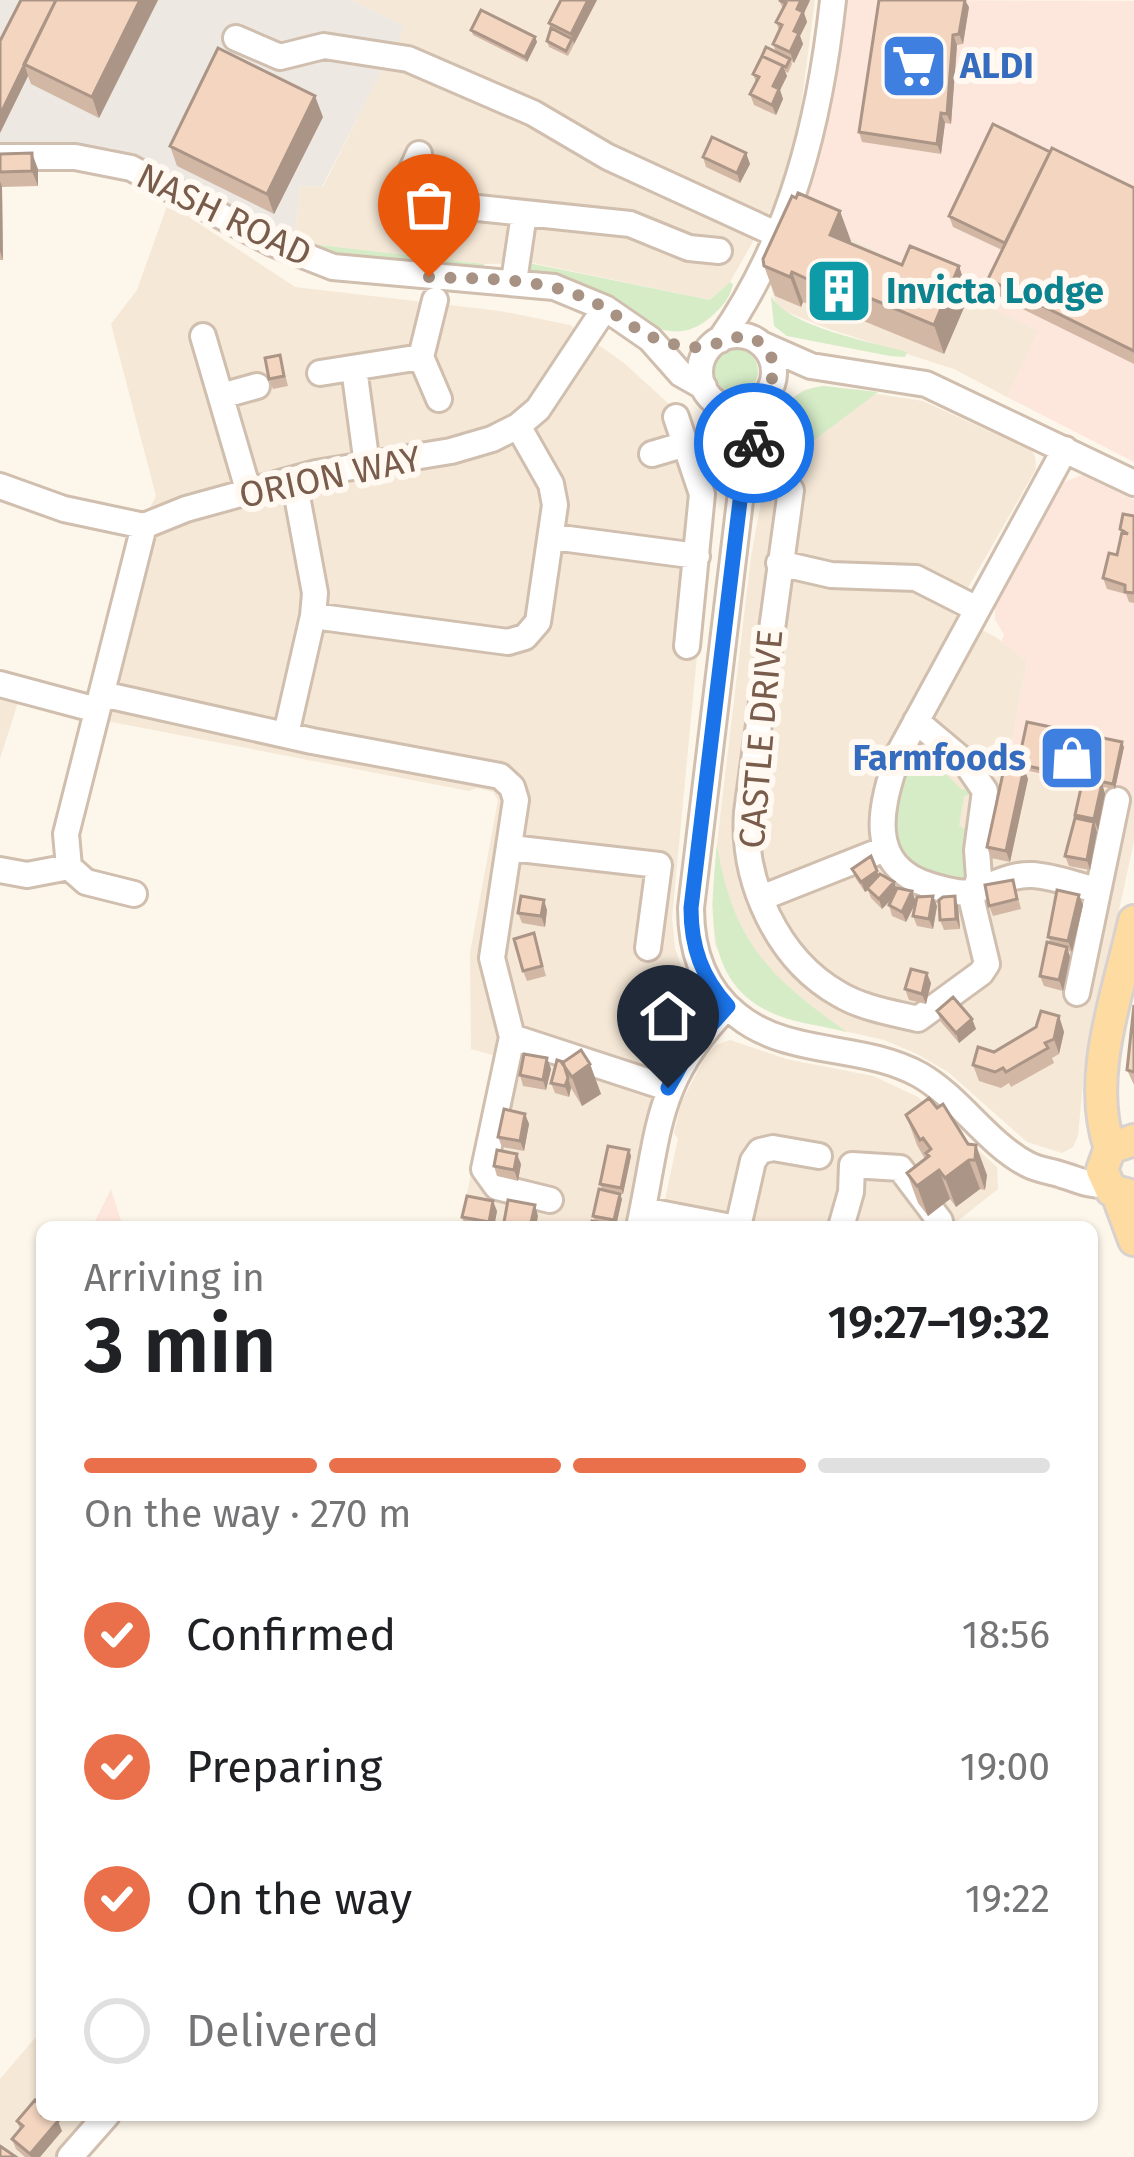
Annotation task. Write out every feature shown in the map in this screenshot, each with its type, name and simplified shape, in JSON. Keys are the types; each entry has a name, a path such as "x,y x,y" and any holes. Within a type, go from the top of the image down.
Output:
{"main road":[{"path":"1134,921 1107,1042 1102,1127 1120,1164 1134,1240"}],"street":[{"path":"811,366 737,409 709,396 701,365 749,296 778,235 814,128 833,0"},
{"path":"236,38 280,57 324,46 408,59 533,113 608,157 778,235"},
{"path":"419,154 405,185 448,205 630,224 688,248 719,251"},
{"name":"NASH ROAD","path":"0,157 75,157 131,167 272,243 333,267 554,287 605,308 650,339 681,374 704,387"},
{"path":"514,281 524,214"},
{"path":"749,296 759,343 773,362 742,484 691,908 692,939 701,969 728,1006 770,1034 878,1058 910,1070 951,1096 1023,1162 1090,1186 1120,1164"},
{"path":"435,300 421,358 439,399"},
{"name":"ORION WAY","path":"144,526 186,509 294,480 492,439 518,426 554,388 605,308"},
{"path":"203,336 249,493"},
{"path":"717,342 745,336 811,366 926,384 1134,482"},
{"name":"NASH ROAD","path":"650,339 690,347 717,342"},
{"path":"320,373 421,358"},
{"path":"354,368 368,465"},
{"path":"220,396 257,386"},
{"path":"726,407 742,484"},
{"path":"676,417 702,494 687,646"},
{"path":"314,616 508,642 525,638 538,622 555,505 551,484 518,426"},
{"path":"652,454 686,444"},
{"path":"1065,449 916,721 889,782 882,828 885,849 902,871 923,884 966,893 993,881 1027,875 1097,890"},
{"path":"286,734 314,616 315,593 294,480"},
{"path":"0,486 64,509 144,526 65,834 69,867 86,882 134,894"},
{"name":"CASTLE DRIVE","path":"791,490 746,833 760,898 782,938 826,986 857,1003 919,1019 986,969 972,901 976,889"},
{"path":"553,537 697,556"},
{"path":"779,563 832,574 916,578 977,609"},
{"path":"0,684 500,776 516,800 492,958 512,1037 484,1169 497,1187 550,1200"},
{"path":"916,721 967,763 985,791 976,889"},
{"path":"1077,993 1118,800"},
{"path":"511,848 659,865 648,948"},
{"path":"760,898 885,849"},
{"path":"0,871 28,875 69,867"},
{"path":"672,1221 641,1218 668,1088 690,1049 728,1006"},
{"path":"512,1037 668,1088"},
{"path":"736,1221 760,1151 772,1148 820,1156"},
{"path":"843,1221 852,1166 900,1168 940,1221"},
{"path":"70,2157 102,2121"}],"shaded area":[{"path":"0,0 351,0 405,26 322,187 300,186 294,242 111,148 0,147"},
{"path":"351,0 815,0 795,152 778,197 730,282 710,300 533,263 484,264 294,242 300,186 323,187 404,26"},
{"path":"843,0 1134,1 1134,462 1007,397 1038,331 803,214"},
{"path":"168,203 295,287 500,311 570,325 624,363 692,425 715,466 672,918 675,948 695,1006 663,1056 649,1060 641,1082 656,1098 632,1221 461,1221 496,1056 471,1049 470,953 498,800 493,792 86,717 19,699 0,759 0,673 91,699 123,559 156,496 111,324 137,290"},
{"path":"803,214 1039,331 1007,397 954,369 777,308 771,287"},
{"path":"824,386 923,401 1035,456 1036,469 953,614 1027,661 1007,768 1134,795 1134,841 1084,1072 1078,1136 1073,1147 1062,1153 1027,1142 948,1072 917,1054 884,1040 786,1018 763,1008 734,983 715,945 712,904 717,844 751,557 767,470 788,401 804,390"},
{"path":"1082,475 1134,500 1134,795 1007,768 1027,661 1001,642 1004,635 995,619 995,600 1059,484"},
{"path":"730,1040 786,1059 873,1076 918,1097 997,1167 998,1189 958,1221 660,1221 681,1103 716,1045"},
{"path":"111,1189 121,1221 95,1221"},
{"path":"36,2037 36,2121 87,2121 56,2157 0,2157 0,2079"}],"green space":[{"path":"294,242 484,264 483,272 356,264"},
{"path":"529,263 710,300 733,284 712,316 695,328 677,331 643,322 575,283 529,271"},
{"path":"771,296 780,307 812,325 907,352 905,357 787,336 774,326"},
{"path":"736,349 752,355 758,371 752,387 736,393 720,387 714,371 720,355"},
{"path":"824,386 878,392 776,469 767,467 788,404 809,389"},
{"path":"915,735 947,757 940,768 962,790 973,786 976,793 964,796 959,826 972,832 969,881 913,872 903,852 896,804"},
{"path":"717,844 733,907 759,954 796,993 847,1032 772,1013 733,982 722,963 713,917"}],"building":[{"path":"21,0 56,0 0,115 0,41"},
{"path":"56,0 140,0 92,97 24,64"},
{"path":"561,0 588,0 571,34 549,23"},
{"path":"779,0 801,0 797,9 803,12 794,31 799,33 790,52 773,44 782,25 776,22 786,3"},
{"name":"ALDI","path":"879,0 965,0 959,34 953,35 947,114 941,113 937,144 859,132"},
{"path":"481,10 535,37 525,57 471,30"},
{"path":"551,28 572,39 566,51 547,41"},
{"path":"766,47 790,59 786,67 762,56"},
{"path":"218,48 315,96 267,194 170,146"},
{"path":"762,56 783,66 773,86 779,89 772,105 750,94"},
{"path":"993,124 1050,152 1005,243 949,216"},
{"path":"712,137 746,153 737,173 703,157"},
{"path":"1052,148 1134,188 1134,351 988,279"},
{"path":"32,153 32,171 0,172 0,154"},
{"path":"798,193 840,211 830,235 902,265 910,246 959,266 934,325 834,283 820,280 818,284 764,266 792,196"},
{"path":"280,355 284,376 269,379 265,358"},
{"path":"1123,514 1134,516 1134,593 1103,578 1109,553 1117,555 1122,532 1128,534 1120,529"},
{"name":"Farmfoods","path":"1027,722 1122,742 1113,784 1018,764"},
{"path":"1005,764 1024,768 1006,851 987,847"},
{"path":"1083,779 1102,783 1094,819 1075,815"},
{"path":"1075,818 1094,822 1087,860 1065,856"},
{"path":"871,856 877,871 861,882 852,869"},
{"path":"880,874 894,882 879,899 867,888"},
{"path":"1013,880 1017,899 989,906 985,885"},
{"path":"897,888 912,891 902,912 889,905"},
{"path":"1057,890 1079,895 1068,941 1048,937"},
{"path":"521,896 544,900 541,916 518,913"},
{"path":"933,896 929,919 913,916 917,897"},
{"path":"955,896 956,919 940,920 939,900"},
{"path":"534,933 542,966 523,971 514,939"},
{"path":"1047,942 1067,947 1059,980 1040,976"},
{"path":"911,969 927,973 922,994 905,989"},
{"path":"953,997 972,1019 956,1033 937,1011"},
{"path":"1134,1005 1134,1072 1127,1070"},
{"path":"1041,1011 1059,1016 1054,1039 1045,1043 1048,1048 1006,1072 973,1065 978,1047 994,1052 1036,1027"},
{"path":"581,1050 590,1064 572,1077 562,1063"},
{"path":"524,1054 547,1058 543,1080 520,1075"},
{"path":"557,1060 563,1062 568,1078 565,1086 551,1083"},
{"path":"929,1098 937,1108 943,1104 968,1144 976,1145 975,1160 945,1178 939,1170 917,1186 907,1173 931,1149 906,1115"},
{"path":"504,1109 525,1114 520,1141 498,1137"},
{"path":"608,1146 629,1150 621,1188 600,1184"},
{"path":"497,1150 517,1154 514,1170 494,1166"},
{"path":"599,1189 620,1194 614,1220 593,1216"},
{"path":"467,1196 493,1201 489,1221 462,1217"},
{"path":"508,1200 535,1205 531,1221 504,1221"},
{"path":"35,2100 36,2121 58,2121 30,2154 12,2139 23,2126 17,2121"}],"way so far":[{"path":"429,277 554,287 605,308 650,339 690,347 733,336 757,341 769,352 774,373 769,391 759,402 754,443"}],"place":[{"name":"ALDI","path":"914,66"},
{"name":"Invicta Lodge","path":"839,291"},
{"name":"Farmfoods","path":"1072,758"}],"route":[{"path":"668,1088 690,1049 728,1006 701,969 692,939 691,908 742,484 754,443"}]}
